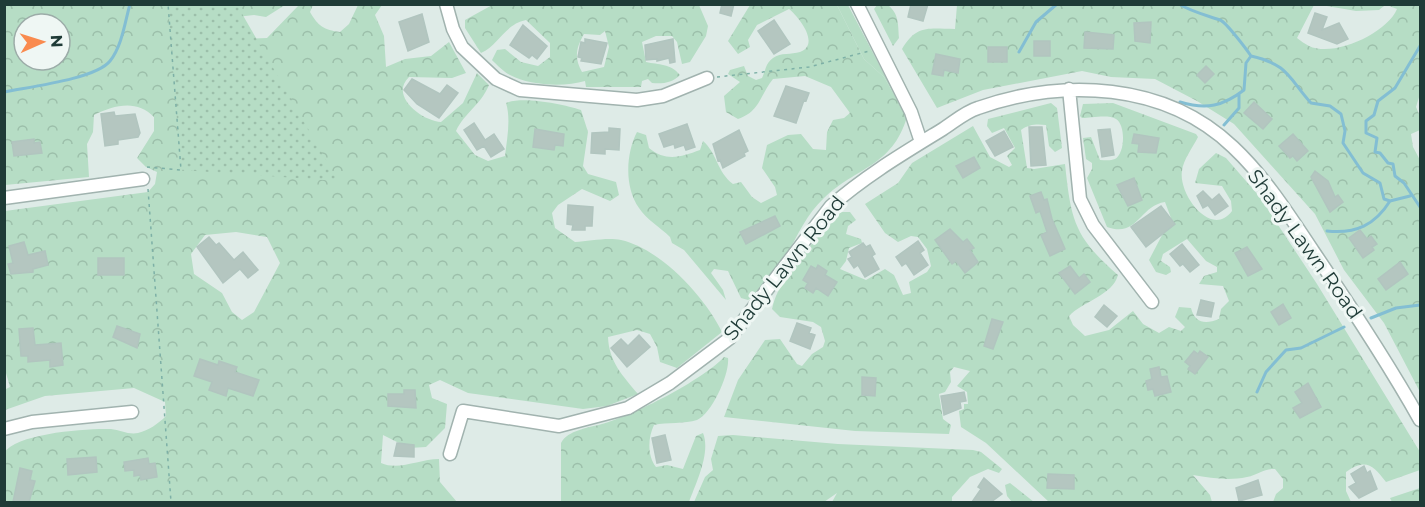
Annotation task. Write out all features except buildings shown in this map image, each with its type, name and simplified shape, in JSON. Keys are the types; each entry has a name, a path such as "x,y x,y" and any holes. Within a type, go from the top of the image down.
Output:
{"street":[{"path":"446,4 453,29 462,47 496,79 520,90 637,100 663,96 708,78"},
{"path":"857,4 911,112 921,142"},
{"path":"1069,89 1080,200 1093,225 1152,302"},
{"name":"Shady Lawn Road","path":"450,454 463,411 543,426 560,426 628,408 670,383 730,338 831,206 850,189 975,108 1033,93 1069,89 1110,91 1180,110 1232,146 1271,190 1382,352 1420,420"},
{"path":"4,198 146,179"},
{"path":"4,429 32,422 132,412"}],"path":[{"path":"168,4 181,170 146,167 146,179 171,502"},
{"path":"708,78 809,67 880,48"}],"green space":[{"path":"494,4 699,5 708,26 706,36 690,62 682,64 677,42 672,36 656,36 642,42 646,62 672,68 680,75 674,80 652,83 648,79 642,81 641,87 586,87 585,81 558,85 518,79 508,74 492,60 497,50 505,49 521,62 538,66 550,57 550,43 526,20 507,30 493,45 481,53 465,28 465,20","holes":["605,31 609,47 604,67 582,72 577,53 584,34 600,35"]},
{"path":"5,5 285,5 266,17 254,15 236,17 245,39 267,38 299,5 313,5 310,12 319,24 340,32 349,24 358,5 382,5 375,15 384,36 386,67 405,59 431,56 449,42 466,73 452,78 409,77 404,84 403,92 405,99 417,112 433,121 441,122 463,103 477,73 489,85 456,131 475,155 488,161 505,156 508,136 506,103 522,100 554,103 581,110 588,132 583,166 588,174 616,182 619,195 610,201 582,189 558,205 552,213 555,228 575,242 616,239 636,245 651,253 680,276 693,290 705,304 722,332 677,368 660,362 657,347 650,334 637,330 608,337 614,361 638,394 607,406 583,409 468,393 440,380 429,385 432,398 447,404 445,428 426,447 409,448 383,435 381,463 395,466 439,459 440,482 457,502 5,502 4,453 11,446 37,436 70,431 111,429 138,433 160,422 166,416 165,402 134,388 45,396 5,410 4,390 10,387 4,366 5,211 148,192 155,184 157,172 146,167 137,158 154,131 154,117 147,111 133,106 117,106 94,115 93,132 87,144 89,177 5,185","holes":["236,232 267,237 280,263 254,312 242,320 232,312 222,293 194,274 191,254 205,235"]},
{"path":"168,5 237,5 338,181 181,170"},
{"path":"750,5 837,5 864,59 884,77 907,117 900,134 883,156 836,188 815,208 774,276 760,292 748,300 741,298 728,271 714,269 711,273 723,290 726,300 684,250 672,243 670,237 646,216 634,200 628,170 633,140 637,132 646,135 649,148 668,157 700,150 703,141 728,179 733,184 741,182 752,197 761,203 777,195 775,187 762,168 767,145 788,135 801,134 813,149 826,150 827,132 833,120 844,118 850,113 831,87 805,76 773,79 755,107 745,116 738,119 726,112 724,96 740,82 728,74 730,70 744,66 748,76 756,80 762,78 770,60 779,55 800,52 806,48 808,43 806,30 789,9 757,25 748,40 750,47 738,54 728,41"},
{"path":"837,5 848,5 898,101 884,77 864,59"},
{"path":"877,5 888,5 894,12 898,24 899,38 893,46 874,9"},
{"path":"957,5 1314,5 1297,38 1309,46 1332,49 1359,41 1383,27 1397,9 1387,5 1420,5 1420,94 1416,107 1420,116 1420,130 1411,134 1413,147 1420,160 1420,392 1384,323 1344,270 1315,214 1234,124 1197,101 1155,79 1111,77 1082,71 983,90 937,108 902,49 913,35 924,30 955,29"},
{"path":"1321,5 1385,5 1379,10 1356,11"},
{"path":"1051,103 1057,108 1062,148 1055,152 1049,146 1046,125 1024,128 1021,130 1027,168 1065,164 1070,200 1077,226 1092,249 1118,275 1110,288 1069,316 1073,325 1085,336 1109,330 1133,311 1143,324 1159,333 1169,327 1181,331 1185,327 1175,317 1179,307 1191,308 1198,320 1210,322 1219,319 1221,309 1229,301 1223,286 1199,284 1204,276 1217,272 1217,267 1206,261 1187,239 1163,254 1161,261 1170,267 1171,272 1166,275 1156,272 1149,260 1171,218 1165,202 1149,209 1132,225 1117,229 1107,227 1087,178 1092,169 1092,163 1086,159 1083,138 1091,137 1100,160 1113,160 1121,151 1123,133 1116,119 1104,116 1082,118 1080,116 1083,104 1113,103 1196,134 1198,137 1183,167 1182,180 1191,201 1206,217 1215,220 1224,218 1232,211 1231,201 1222,186 1195,183 1199,169 1216,153 1226,158 1259,196 1317,284 1420,452 1420,470 1386,482 1369,465 1359,465 1346,472 1346,491 1351,502 1273,502 1276,494 1283,488 1283,479 1275,469 1271,469 1233,479 1193,475 1210,495 1212,502 1049,502 986,443 961,427 959,411 964,409 964,404 968,404 967,392 957,386 970,371 954,367 950,372 951,382 945,392 939,394 943,419 951,425 949,434 855,431 724,417 738,380 765,340 780,339 797,364 802,366 812,354 823,347 825,341 821,327 813,322 780,317 772,309 782,284 791,271 841,212 850,212 856,220 848,226 846,234 861,239 862,243 849,248 846,261 840,269 866,280 885,269 894,275 903,295 911,293 909,282 927,272 931,266 927,249 918,237 911,236 898,242 885,233 865,204 898,183 912,163 973,126 990,157 1009,167 1012,165 1007,156 1015,148 1004,128 992,133 987,126 988,119"},
{"path":"724,357 728,358 728,365 723,383 714,402 703,416 692,421 654,425 651,435 649,446 656,467 667,465 683,469 696,436 703,433 704,459 689,502 561,502 561,443 568,435 615,420 666,396 700,376"},
{"path":"733,435 838,444 973,450 981,452 1002,469 999,473 988,469 970,477 952,497 952,502 832,502 837,493 824,502 694,502 705,477 713,470 711,459 718,436"},
{"path":"1010,483 1034,502 1012,502 1007,496 1005,485"},
{"path":"1420,488 1420,502 1392,502 1390,498"}],"waterway":[{"path":"4,92 77,77 102,67 114,55 123,34 130,4"},
{"path":"1019,52 1036,22 1057,4"},
{"path":"1179,4 1223,22 1251,56"},
{"path":"1420,46 1395,88 1378,101 1374,115 1366,121 1366,133 1377,138 1375,152 1380,153 1388,163 1393,164 1395,176 1404,183 1420,207"},
{"path":"1251,56 1264,59 1280,68 1311,103 1330,106 1341,114 1345,131 1343,143 1363,173 1380,183 1384,199 1390,201"},
{"path":"1180,102 1207,106 1229,100 1244,90 1246,63 1251,56"},
{"path":"1224,125 1239,108 1239,94"},
{"path":"1327,231 1347,231 1364,226 1378,216 1390,201 1410,196"},
{"path":"1371,318 1396,308 1420,305"},
{"path":"1257,392 1266,372 1286,350 1301,348 1344,327"}]}
